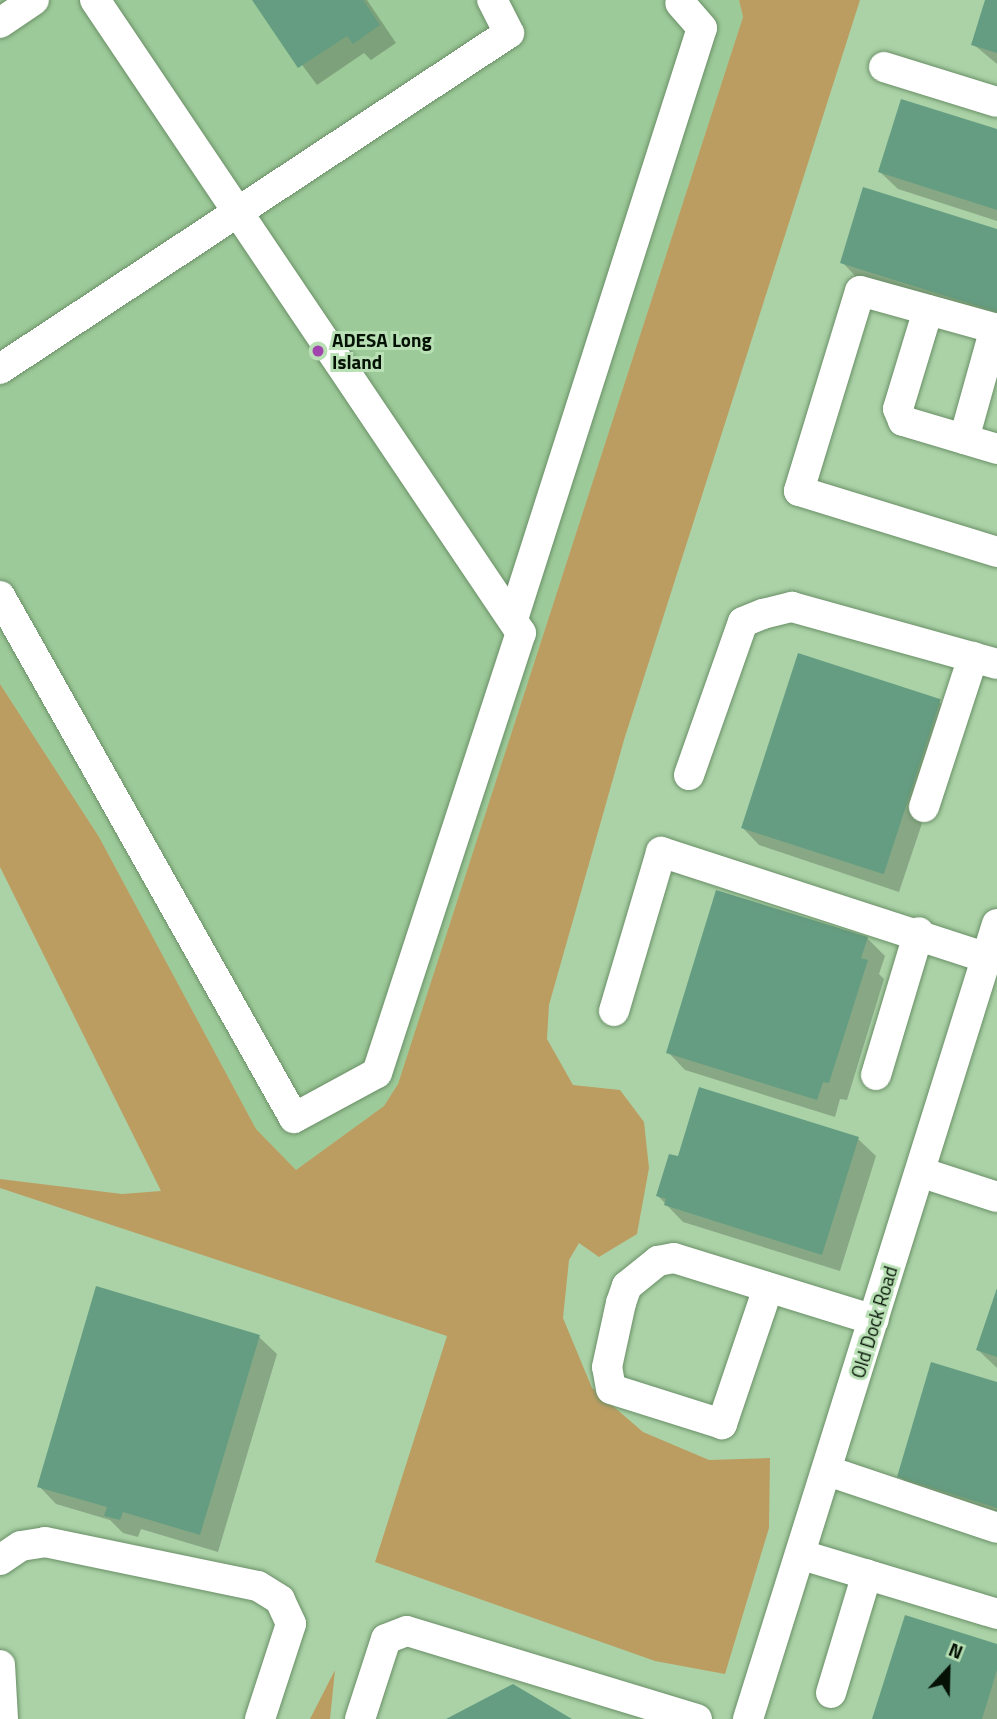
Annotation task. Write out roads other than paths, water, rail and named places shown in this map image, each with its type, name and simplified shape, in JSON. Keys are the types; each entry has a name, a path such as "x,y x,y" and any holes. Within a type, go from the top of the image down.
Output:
{"street":[{"path":"0,23 34,0"},
{"path":"0,596 294,1118 384,1064 521,633 95,0"},
{"path":"0,369 509,33 492,0"},
{"path":"513,619 702,28 680,3"},
{"path":"884,67 997,102"},
{"path":"964,439 996,328 860,291 799,491 997,552"},
{"path":"928,310 898,409 903,421 997,449"},
{"path":"690,775 743,622 792,607 985,660 924,807"},
{"path":"614,1011 661,852 991,956"},
{"name":"Old Dock Road","path":"748,1719 802,1555 920,1172 991,956 997,924"},
{"path":"876,1075 919,932"},
{"path":"920,1172 997,1196"},
{"path":"768,1288 722,1424 611,1389 607,1367 621,1303 645,1268 674,1258 874,1320"},
{"path":"828,1471 997,1528"},
{"path":"0,1560 21,1546 45,1542 258,1586 280,1600 291,1624 260,1719"},
{"path":"802,1555 997,1614"},
{"path":"831,1693 867,1574"},
{"path":"360,1719 386,1639 407,1631 697,1719"},
{"path":"0,1665 3,1719"}],"place":[{"name":"ADESA Long Island","path":"318,351"}]}
